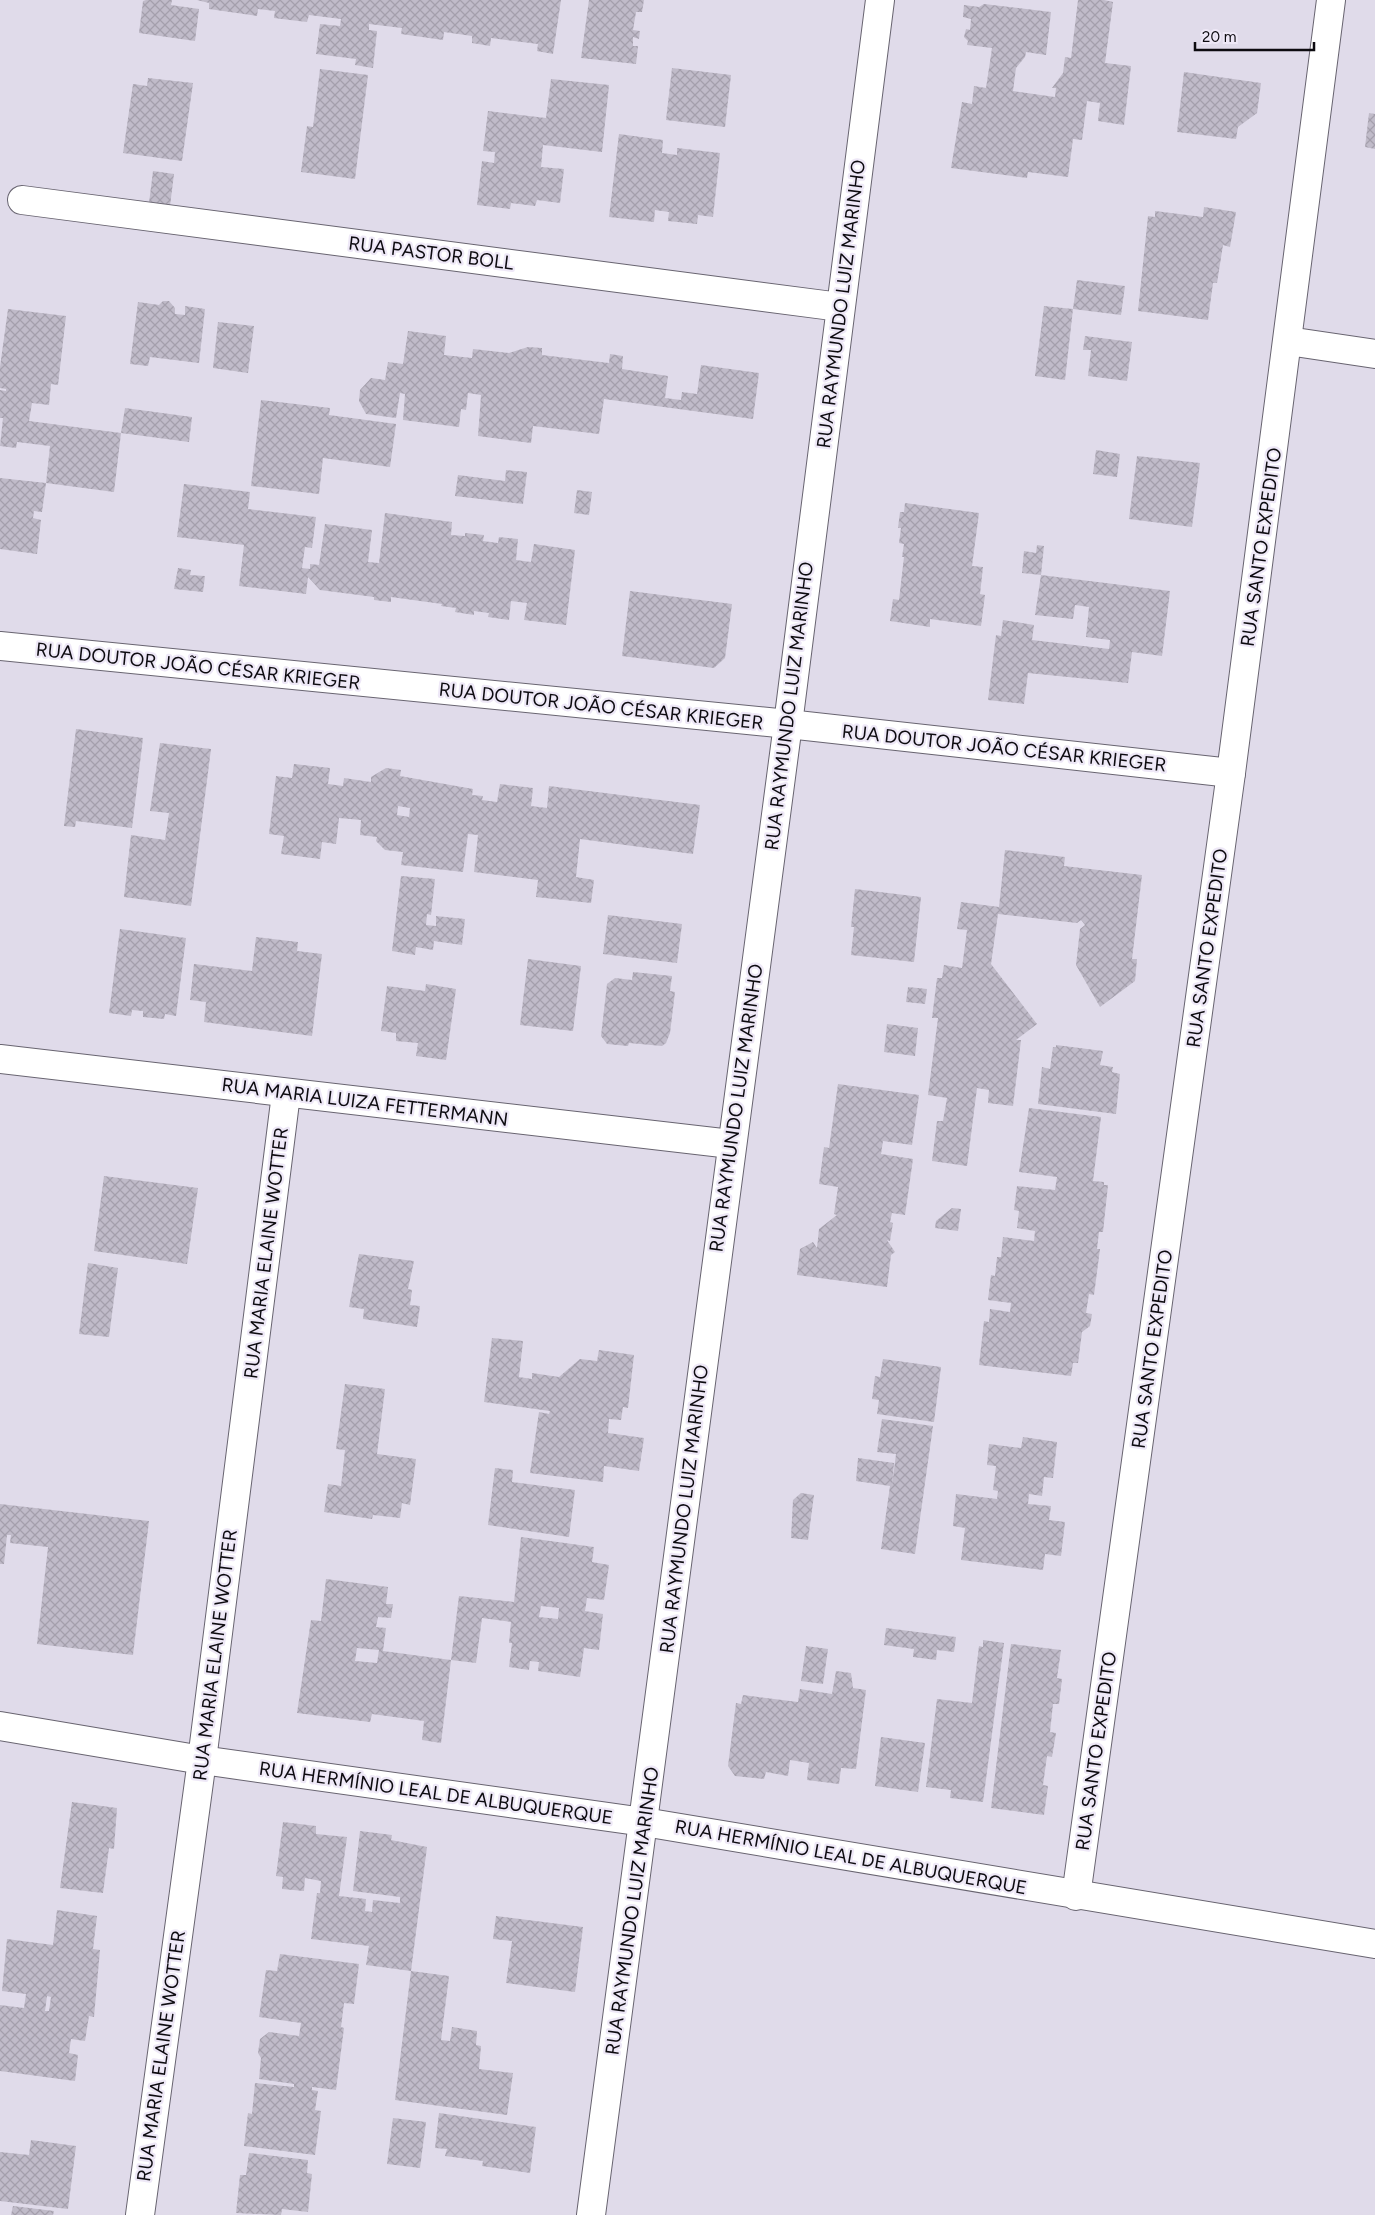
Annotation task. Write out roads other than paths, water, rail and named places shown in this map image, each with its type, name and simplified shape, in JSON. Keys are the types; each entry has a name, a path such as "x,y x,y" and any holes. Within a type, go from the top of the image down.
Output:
{"street":[{"name":"RUA RAYMUNDO LUIZ MARINHO","path":"591,2215 788,724 880,0"},
{"name":"RUA SANTO EXPEDITO","path":"1076,1896 1231,773 1331,0"},
{"name":"RUA PASTOR BOLL","path":"22,200 840,307"},
{"path":"1288,341 1375,354"},
{"name":"RUA DOUTOR JOÃO CÉSAR KRIEGER","path":"0,646 788,724 1231,773"},
{"name":"RUA MARIA LUIZA FETTERMANN","path":"0,1059 286,1094 731,1144"},
{"name":"RUA MARIA ELAINE WOTTER","path":"140,2215 202,1760 286,1094"},
{"name":"RUA HERMÍNIO LEAL DE ALBUQUERQUE","path":"0,1726 202,1760 644,1822 1076,1896 1375,1944"}]}
